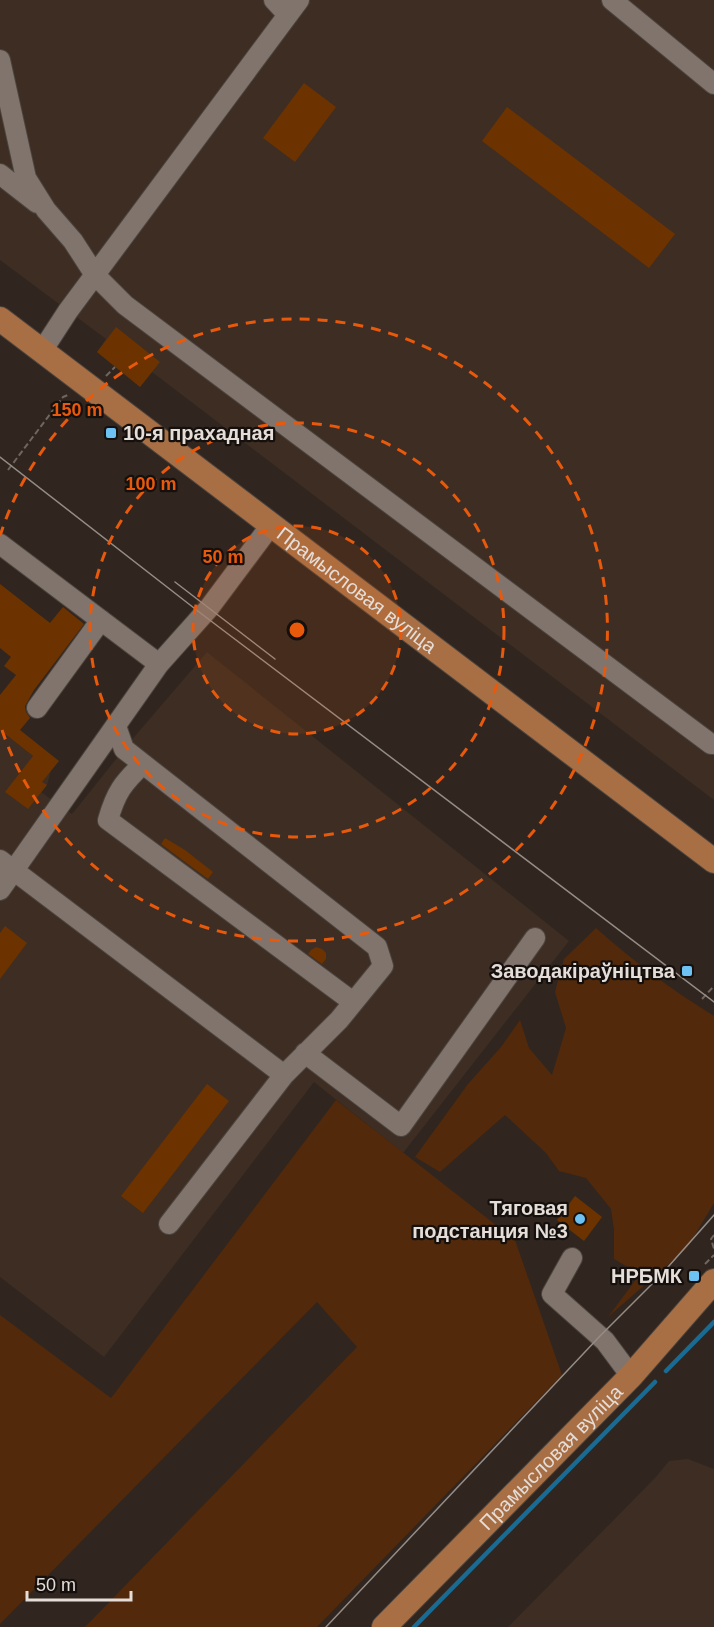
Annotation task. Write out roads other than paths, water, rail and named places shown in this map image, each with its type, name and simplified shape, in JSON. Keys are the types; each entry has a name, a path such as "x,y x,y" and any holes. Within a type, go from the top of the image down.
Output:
{"main road":[{"name":"Прамысловая вуліца","path":"0,319 714,861"},
{"name":"Прамысловая вуліца","path":"384,1627 631,1376 714,1281"}],"street":[{"path":"42,351 68,311 293,8 274,0"},
{"path":"612,0 714,84"},
{"path":"0,60 26,178 46,210 73,241 95,275 125,305 714,744"},
{"path":"0,174 46,210"},
{"path":"0,891 7,865 116,726 159,664 209,608 271,525"},
{"path":"0,544 159,664"},
{"path":"37,708 101,620"},
{"path":"116,726 124,749 377,947 383,966 339,1020 284,1075 169,1224"},
{"path":"143,764 124,782 113,801 108,820 353,1002"},
{"path":"7,865 284,1075"},
{"path":"305,1053 401,1126 535,938"},
{"path":"572,1258 552,1294 605,1341 631,1376"}],"waterway":[{"path":"666,1371 714,1322"},
{"path":"414,1627 655,1382"}],"tram line":[{"path":"0,457 203,615 714,1002"},
{"path":"175,582 275,659"},
{"path":"326,1627 600,1336 660,1276 714,1215"}],"place":[{"name":"10-я прахадная","path":"111,433"},
{"name":"Заводакіраўніцтва","path":"687,971"},
{"name":"Тяговая подстанция №3","path":"580,1219"},
{"name":"НРБМК","path":"694,1276"}]}
